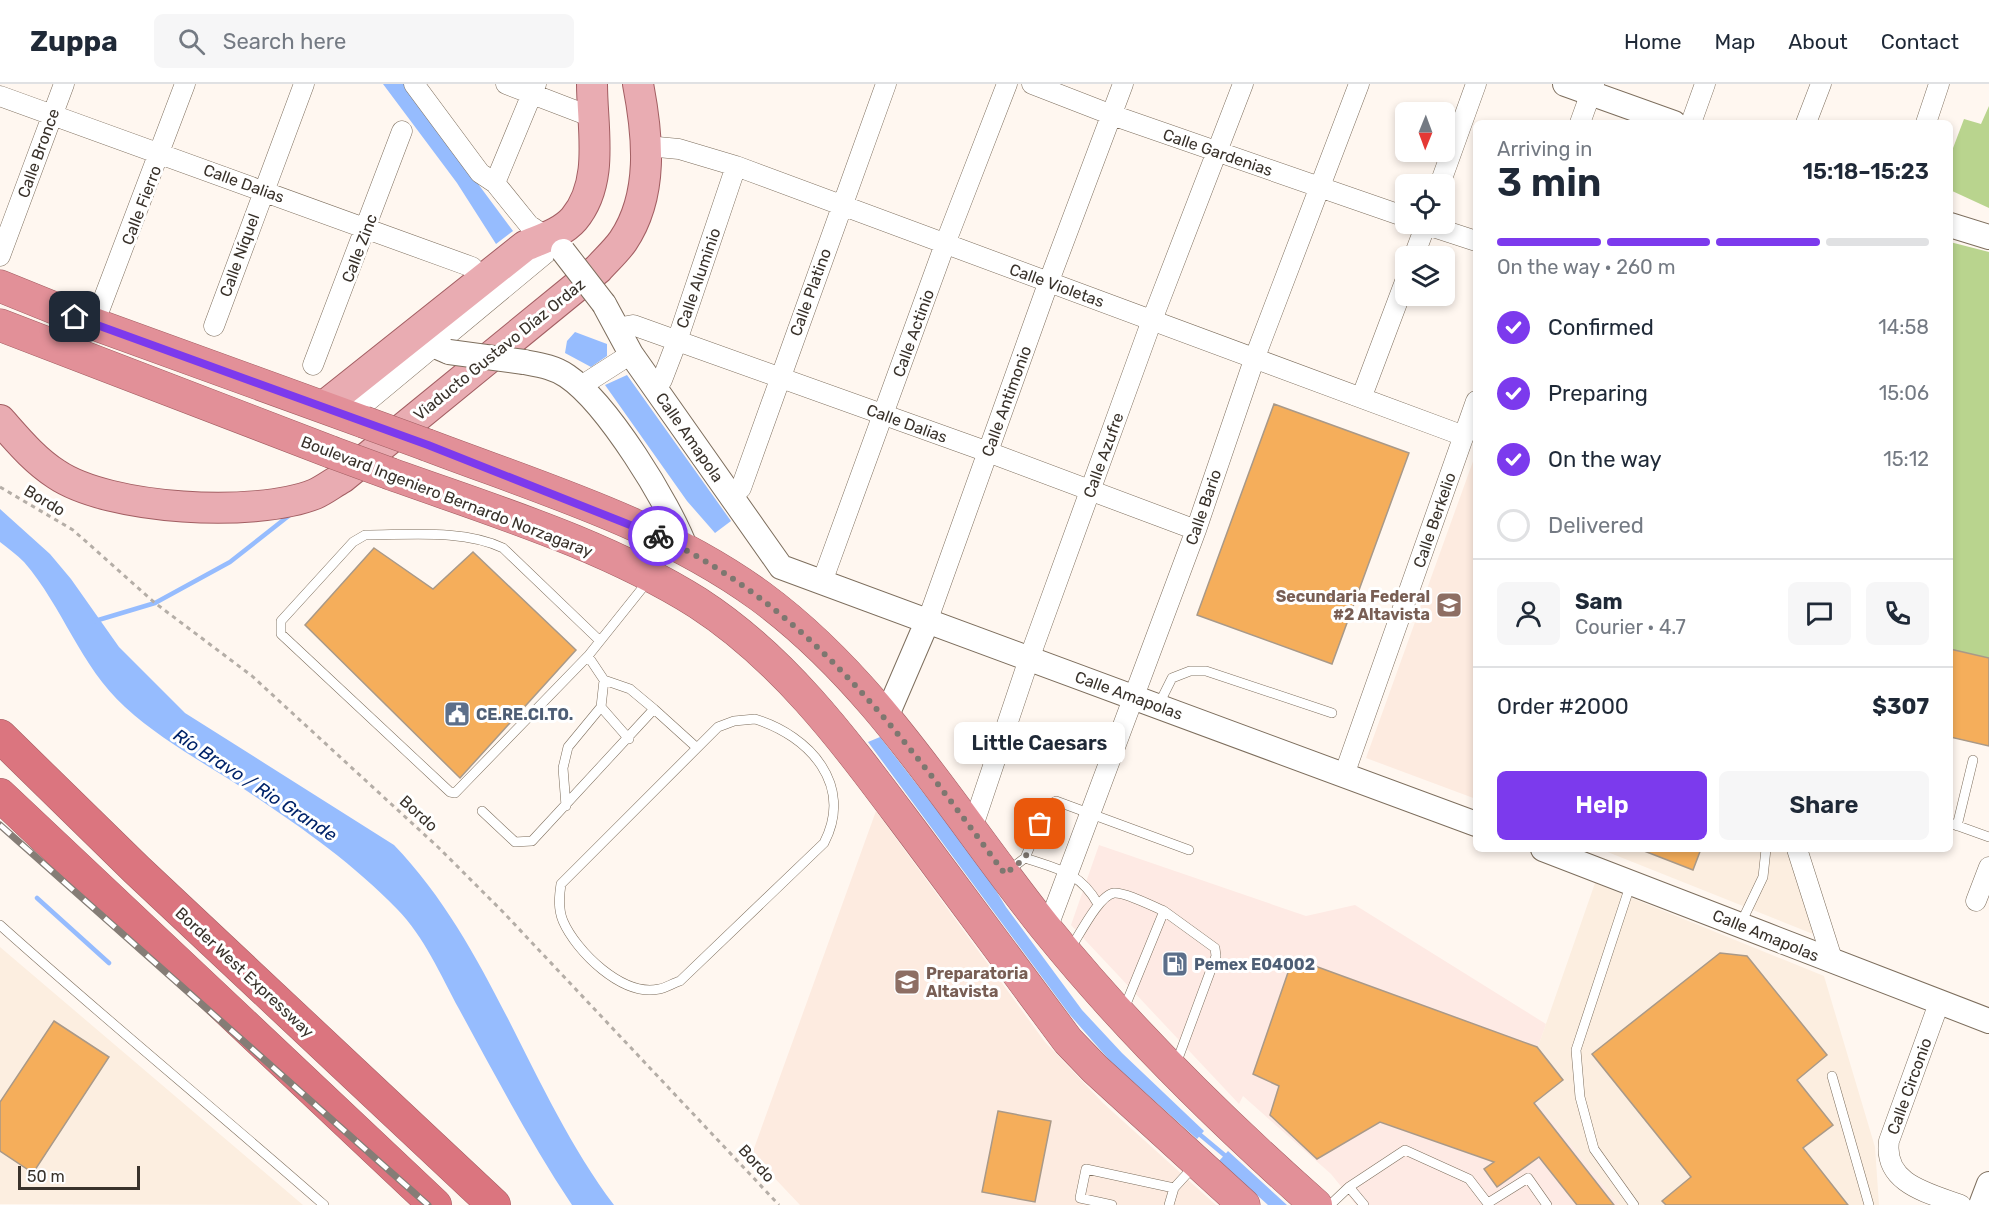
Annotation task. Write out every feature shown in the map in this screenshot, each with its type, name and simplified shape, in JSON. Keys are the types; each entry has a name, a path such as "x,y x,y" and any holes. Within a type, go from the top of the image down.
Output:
{"highway":[{"name":"Boulevard Ingeniero Bernardo Norzagaray","path":"0,286 94,324 428,445 633,524 686,549 760,596 838,665 883,714 972,829 1015,866 1047,929 1173,1072 1244,1205"},
{"name":"Boulevard Ingeniero Bernardo Norzagaray","path":"0,325 331,452 546,530 651,577 698,604 729,627 791,681 840,735 1068,1041 1095,1069 1212,1146 1316,1205"},
{"path":"791,681 808,684 856,716 871,719 883,714"},
{"name":"Border West Expressway","path":"0,736 136,870 494,1205"},
{"path":"0,795 435,1205"}],"main road":[{"path":"346,415 434,342 482,279 525,246 556,244 588,195 595,146 592,84"},
{"name":"Viaducto Gustavo Díaz Ordaz","path":"0,420 26,449 56,475 94,492 128,500 196,507 278,503 314,494 342,478 598,268 622,242 632,224 645,183 647,146 638,84"}],"street":[{"name":"Calle Bronce","path":"0,256 64,84"},
{"name":"Calle Fierro","path":"94,324 161,153 185,84"},
{"name":"Calle Níquel","path":"214,326 262,190 304,84"},
{"path":"506,84 534,89 592,117"},
{"name":"Calle Platino","path":"731,497 741,488 886,84"},
{"name":"Calle Actinio","path":"822,582 945,244 1007,84"},
{"name":"Calle Gardenias","path":"1032,84 1112,116 1395,213"},
{"name":"Calle Antimonio","path":"883,714 890,708 927,622 1049,281 1123,84"},
{"name":"Calle Azufre","path":"972,829 1029,659 1152,320 1243,84"},
{"name":"Calle Bario","path":"1047,929 1070,873 1196,530 1255,357 1321,189 1359,84"},
{"path":"1444,174 1476,84"},
{"path":"1565,84 1593,89 1667,120"},
{"path":"1692,120 1705,84"},
{"path":"1807,120 1821,84"},
{"path":"1927,120 1939,84"},
{"path":"419,87 480,172 495,183 529,225 556,244 434,342"},
{"path":"495,183 534,89"},
{"path":"1581,120 1593,89"},
{"name":"Calle Dalias","path":"0,96 472,267 482,279"},
{"name":"Calle Zinc","path":"313,365 367,228 402,130"},
{"name":"Calle Violetas","path":"647,146 679,149 736,166 1362,396 1464,436"},
{"name":"Calle Aluminio","path":"656,388 662,380 677,341 736,166"},
{"path":"1953,226 1989,237"},
{"path":"1455,234 1473,240"},
{"name":"Calle Amapola","path":"556,244 604,304 617,328 625,358 656,388 781,567"},
{"path":"1362,396 1396,306"},
{"name":"Calle Dalias","path":"617,328 633,325 884,414 1196,530"},
{"path":"434,342 545,365 588,382 601,409 670,511 686,549"},
{"path":"588,382 625,358"},
{"name":"Calle Berkelio","path":"1344,775 1473,410"},
{"path":"760,596 781,567"},
{"name":"Calle Amapolas","path":"781,567 1473,823"},
{"name":"Calle Amapolas","path":"1552,852 1742,923 1833,962 1989,1022"},
{"path":"1798,852 1833,962"},
{"path":"1976,901 1989,867"},
{"name":"Calle Circonio","path":"1939,1003 1889,1141 1887,1153 1893,1171 1928,1193 1961,1205"},
{"path":"1981,1205 1989,1184"}],"lane":[{"path":"599,640 503,548 488,541 465,536 365,535 353,542 281,621 280,628 281,634 450,792 455,793 588,656 651,577"},
{"path":"588,656 604,680 630,688 696,747"},
{"path":"1158,706 1172,678 1190,671 1206,671 1332,713"},
{"path":"566,806 562,768 568,747 601,707 604,680"},
{"path":"601,707 629,739"},
{"path":"482,811 515,842 524,844 532,841 654,710"},
{"path":"755,719 779,727 795,737 816,759 831,784 836,800 833,825 824,843 680,981 658,990 632,987 610,976 574,944 562,919 559,902 561,884 696,747 718,727 734,721 755,719"},
{"path":"1973,760 1954,825 1989,837"},
{"path":"1098,904 1088,886 1070,873 1015,866 1047,806 1056,801 1189,850"},
{"path":"1742,923 1762,877 1766,852"},
{"path":"1631,882 1576,1050 1580,1097 1594,1149 1634,1205"},
{"path":"1067,954 1098,904 1108,895 1118,893 1164,911 1215,948 1216,956 1173,1072"},
{"path":"1121,1014 1164,911"},
{"path":"0,925 94,1009 201,1097 324,1205"},
{"path":"1832,1076 1869,1205"},
{"path":"1169,1205 1174,1188 1212,1146"},
{"path":"1330,1205 1349,1186 1405,1150 1469,1179 1489,1204 1528,1178 1546,1205"},
{"path":"1112,1205 1080,1198 1086,1169 1174,1188"},
{"path":"1349,1186 1364,1205"}],"path":[{"name":"Bordo","path":"0,487 74,530 155,603 252,676 439,848 503,912 779,1205"}],"shaded area":[{"name":"Secundaria Federal #2 Altavista","path":"1473,461 1473,798 1366,758"},
{"name":"Preparatoria Altavista","path":"876,811 1045,1042 1103,1103 1216,1205 800,1205 752,1154"},
{"path":"1099,845 1306,916 1355,905 1546,1024 1524,1087 1619,1205 1356,1205 1331,1174 1243,1096 1239,1104 1071,925"},
{"path":"1608,852 1793,852 1818,936"},
{"path":"1595,883 1824,976 1875,1147 1879,1205 1619,1205 1524,1087"},
{"path":"0,947 303,1205 0,1204"}],"green space":[{"path":"1989,106 1989,208 1953,191 1953,148 1964,119 1981,124"},
{"path":"1953,243 1989,252 1989,746 1953,738"}],"water":[{"path":"383,84 404,84 513,231 496,244 457,183"},
{"path":"575,332 607,344 607,356 591,367 565,353 567,341"},
{"path":"627,375 731,521 715,533 687,501 605,385"},
{"name":"Río Bravo / Rio Grande","path":"0,509 50,554 71,579 119,647 185,713 394,845 428,885 458,929 485,974 558,1116 584,1161 614,1205 572,1205 513,1108 424,944 397,909 324,845 264,802 153,730 109,691 84,655 38,579 24,562 0,542"},
{"path":"880,737 984,871 1006,907 1082,1010 1122,1053 1204,1131 1197,1139 1111,1062 1070,1015 868,742"},
{"path":"1228,1151 1287,1205 1268,1205 1219,1161"}],"building":[{"path":"1274,404 1409,453 1332,664 1197,615"},
{"name":"CE.RE.CI.TO.","path":"374,548 433,589 473,552 576,650 460,778 305,625"},
{"path":"1953,650 1989,658 1989,746 1953,738"},
{"path":"1647,852 1700,852 1693,870"},
{"path":"1720,953 1747,956 1827,1055 1797,1080 1833,1125 1803,1148 1848,1205 1666,1205 1662,1201 1691,1177 1592,1054"},
{"path":"1293,958 1537,1047 1563,1080 1534,1103 1614,1205 1577,1205 1539,1157 1497,1187 1484,1169 1494,1162 1380,1122 1317,1159 1270,1115 1279,1086 1253,1074"},
{"path":"54,1021 109,1057 33,1173 0,1151 0,1102"},
{"path":"998,1111 1051,1121 1035,1202 982,1192"}],"waterway":[{"path":"95,621 155,603 230,562 291,514"},
{"path":"37,898 109,963"},
{"path":"1198,1133 1228,1158"}],"railway":[{"path":"0,825 428,1205"}],"way so far":[{"path":"658,536 686,549 760,596 807,635 838,665 883,714 1005,874 1025,858 1040,824"}],"place":[{"name":"Secundaria Federal #2 Altavista","path":"1449,605"},
{"name":"CE.RE.CI.TO.","path":"457,714"},
{"name":"Little Caesars","path":"1040,824"},
{"name":"Pemex E04002","path":"1175,964"},
{"name":"Preparatoria Altavista","path":"907,982"}],"route":[{"path":"75,317 428,445 633,524 658,536"}]}
